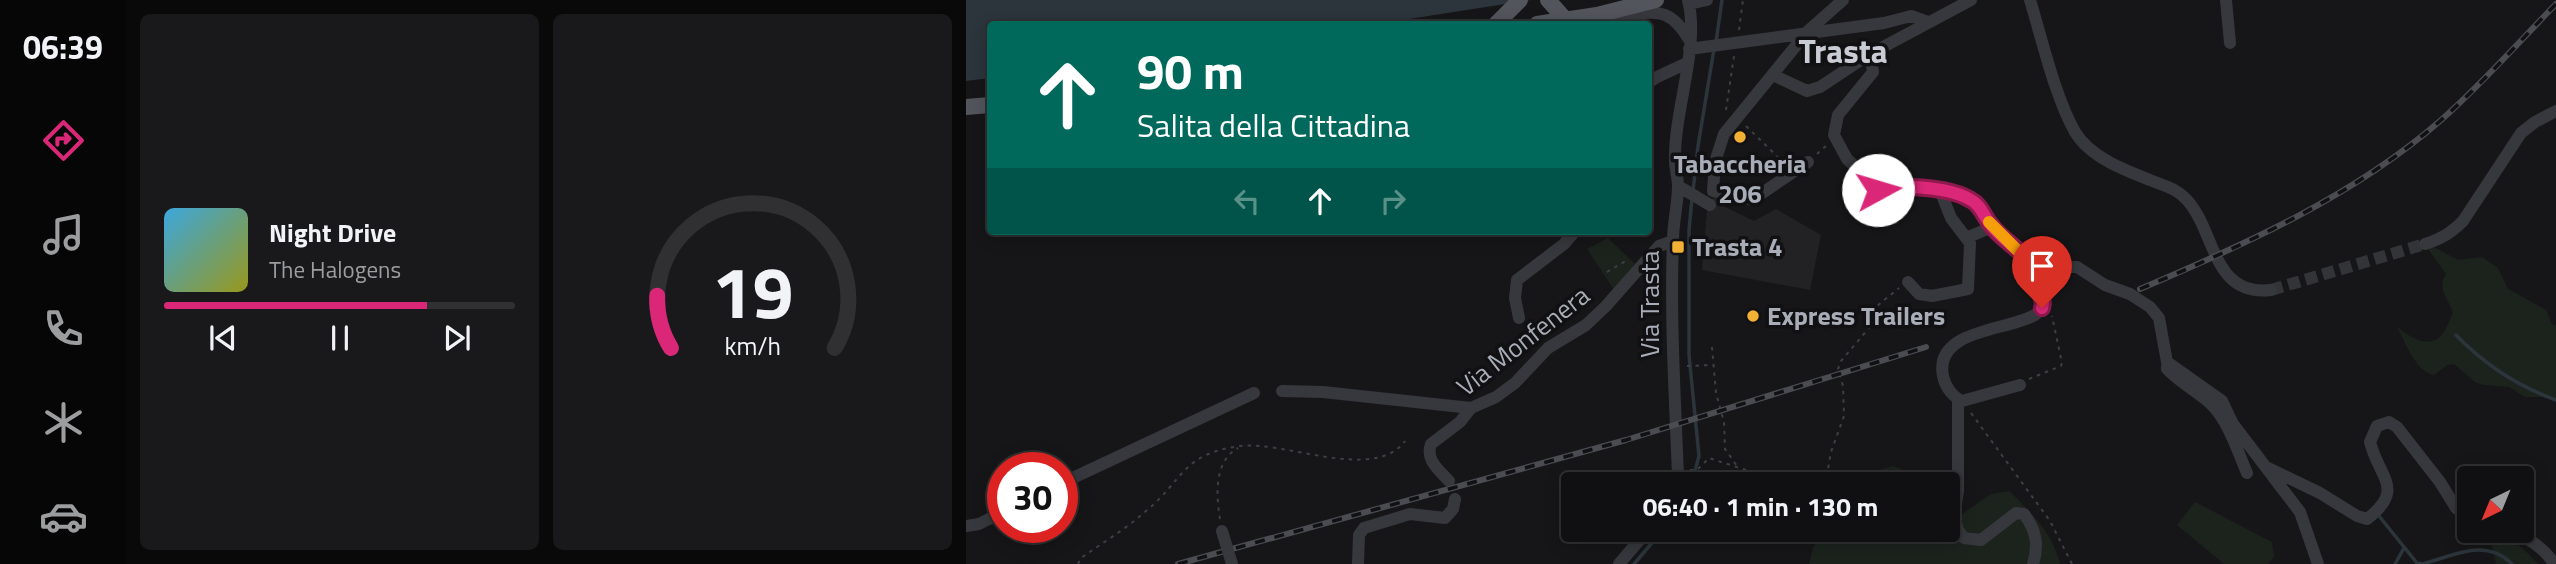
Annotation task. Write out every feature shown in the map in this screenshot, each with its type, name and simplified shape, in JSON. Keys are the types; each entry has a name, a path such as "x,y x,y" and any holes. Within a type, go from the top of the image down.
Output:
{"main road":[{"path":"1501,20 1520,0"},
{"path":"1542,21 1557,11 1597,15 1656,0"},
{"path":"966,107 987,105"}],"street":[{"path":"1711,198 1719,144 1724,134 1808,31 1843,0"},
{"path":"1773,75 1807,91 1820,87 1870,54 1971,0"},
{"path":"2030,0 2054,79 2074,130 2091,150 2150,180 2172,187 2193,208 2219,263 2237,285 2250,290 2271,290"},
{"path":"2226,0 2230,43"},
{"name":"Via Trasta","path":"1677,472 1672,241 1681,188 1675,159 1696,1"},
{"path":"1597,15 1654,13 1672,17 1681,26 1692,46 1884,23 1911,16 1928,22"},
{"path":"1870,54 1873,72 1838,115 1835,138 1847,159 1885,194 1905,186 1940,190 1970,199 1978,205 1992,227 2019,251 2041,265 2077,267 2105,285 2130,294 2150,307 2159,318 2163,330 2167,369 2176,379 2210,402 2222,418 2247,473"},
{"path":"1652,80 1687,63"},
{"path":"2425,244 2440,240 2458,227 2521,132 2556,111"},
{"path":"1681,188 1711,198 1752,200 1808,162"},
{"path":"1908,282 1919,295 1932,296 1968,289 1970,243 1951,218 1940,190"},
{"path":"1966,238 1992,227"},
{"path":"1519,318 1515,298 1517,280 1564,244 1572,235"},
{"name":"Via Monfenera","path":"1449,481 1431,460 1429,448 1460,422 1471,408 1496,397 1523,375 1548,348 1586,325 1659,246 1672,241"},
{"path":"2019,251 2036,274 2042,308 2035,316 1959,341 1948,347 1942,361 1947,387 1960,400 1958,491 1954,516 1958,530 1964,538 1981,540 2020,512 2032,524 2036,535 2033,564"},
{"path":"2167,362 2222,401 2233,424 2300,512 2318,564"},
{"path":"1960,400 2019,386"},
{"path":"1282,391 1323,392 1471,408"},
{"path":"1078,476 1254,393"},
{"path":"2262,464 2367,519 2388,496 2388,486 2370,442 2377,426 2389,422 2397,427 2440,482 2457,509"},
{"path":"1358,564 1359,535 1362,530 1410,514 1445,518 1453,509 1455,499"},
{"path":"966,526 987,520"},
{"path":"1222,531 1232,564"},
{"path":"1620,563 1638,542"},
{"path":"2534,543 2549,555 2554,564"}],"path":[{"path":"1724,134 1743,0"},
{"path":"1738,118 1793,172"},
{"path":"1808,162 1835,138"},
{"path":"1607,272 1629,259"},
{"path":"1828,472 1831,452 1844,416 1843,386 1838,369 1841,361 1869,328 1877,306 1908,282"},
{"path":"2019,386 2021,382 2061,366 2052,315"},
{"path":"1712,347 1716,393 1724,422 1725,449 1737,466"},
{"path":"1680,366 1714,365"},
{"path":"1960,400 2050,521 2072,564"},
{"path":"1078,564 1080,558 1148,510 1184,469 1218,450 1242,445 1260,446 1351,459 1379,457 1400,449 1405,441"},
{"path":"1222,531 1216,497 1219,479 1224,460 1242,445"},
{"path":"1693,472 1709,458 1754,472"}],"shaded area":[{"path":"966,0 1531,0 1396,21 987,21 987,78 966,81"},
{"path":"1713,197 1721,199 1723,206 1754,221 1776,209 1821,235 1810,290 1702,270 1707,211"},
{"path":"1608,238 1635,264 1615,291 1587,249"},
{"path":"2434,247 2458,260 2482,257 2498,268 2508,289 2546,310 2552,324 2556,326 2556,401 2542,397 2525,397 2509,387 2483,385 2475,382 2454,364 2447,365 2434,375 2416,362 2397,327 2417,339 2432,341 2443,332 2453,312 2442,283 2446,274 2428,249"},
{"path":"1893,466 1904,472 1872,472"},
{"path":"2009,491 2033,515 2047,533 2060,564 1809,564 1817,542 1960,542 1960,515 1991,494"},
{"path":"2195,502 2272,542 2274,557 2268,564 2224,564 2177,525"},
{"path":"2492,543 2516,543 2538,564 2496,564"}],"waterway":[{"path":"1716,42 1722,0"},
{"path":"1693,191 1714,49"},
{"path":"1692,198 1689,230 1689,355 1699,456 1695,472"},
{"path":"2456,335 2502,374 2556,400"},
{"path":"2379,516 2417,563 2480,550 2491,551 2512,564"},
{"path":"1634,564 1653,542"},
{"path":"2395,564 2404,548"}],"tunnel":[{"path":"2271,290 2425,244"}],"railway":[{"path":"2140,289 2297,217 2371,173 2440,121 2556,4"},
{"path":"1178,564 1626,440 1926,347"}],"slow traffic":[{"path":"1989,222 2022,255"}],"place":[{"name":"Tabaccheria 206","path":"1740,137"},
{"name":"Trasta 4","path":"1678,247"},
{"name":"Express Trailers","path":"1753,316"}],"district":[{"name":"Trasta","path":"1843,51"}],"route":[{"path":"1878,190 1885,194 1905,186 1940,190 1970,199 1978,205 1992,227 2034,268 2042,308"}]}
